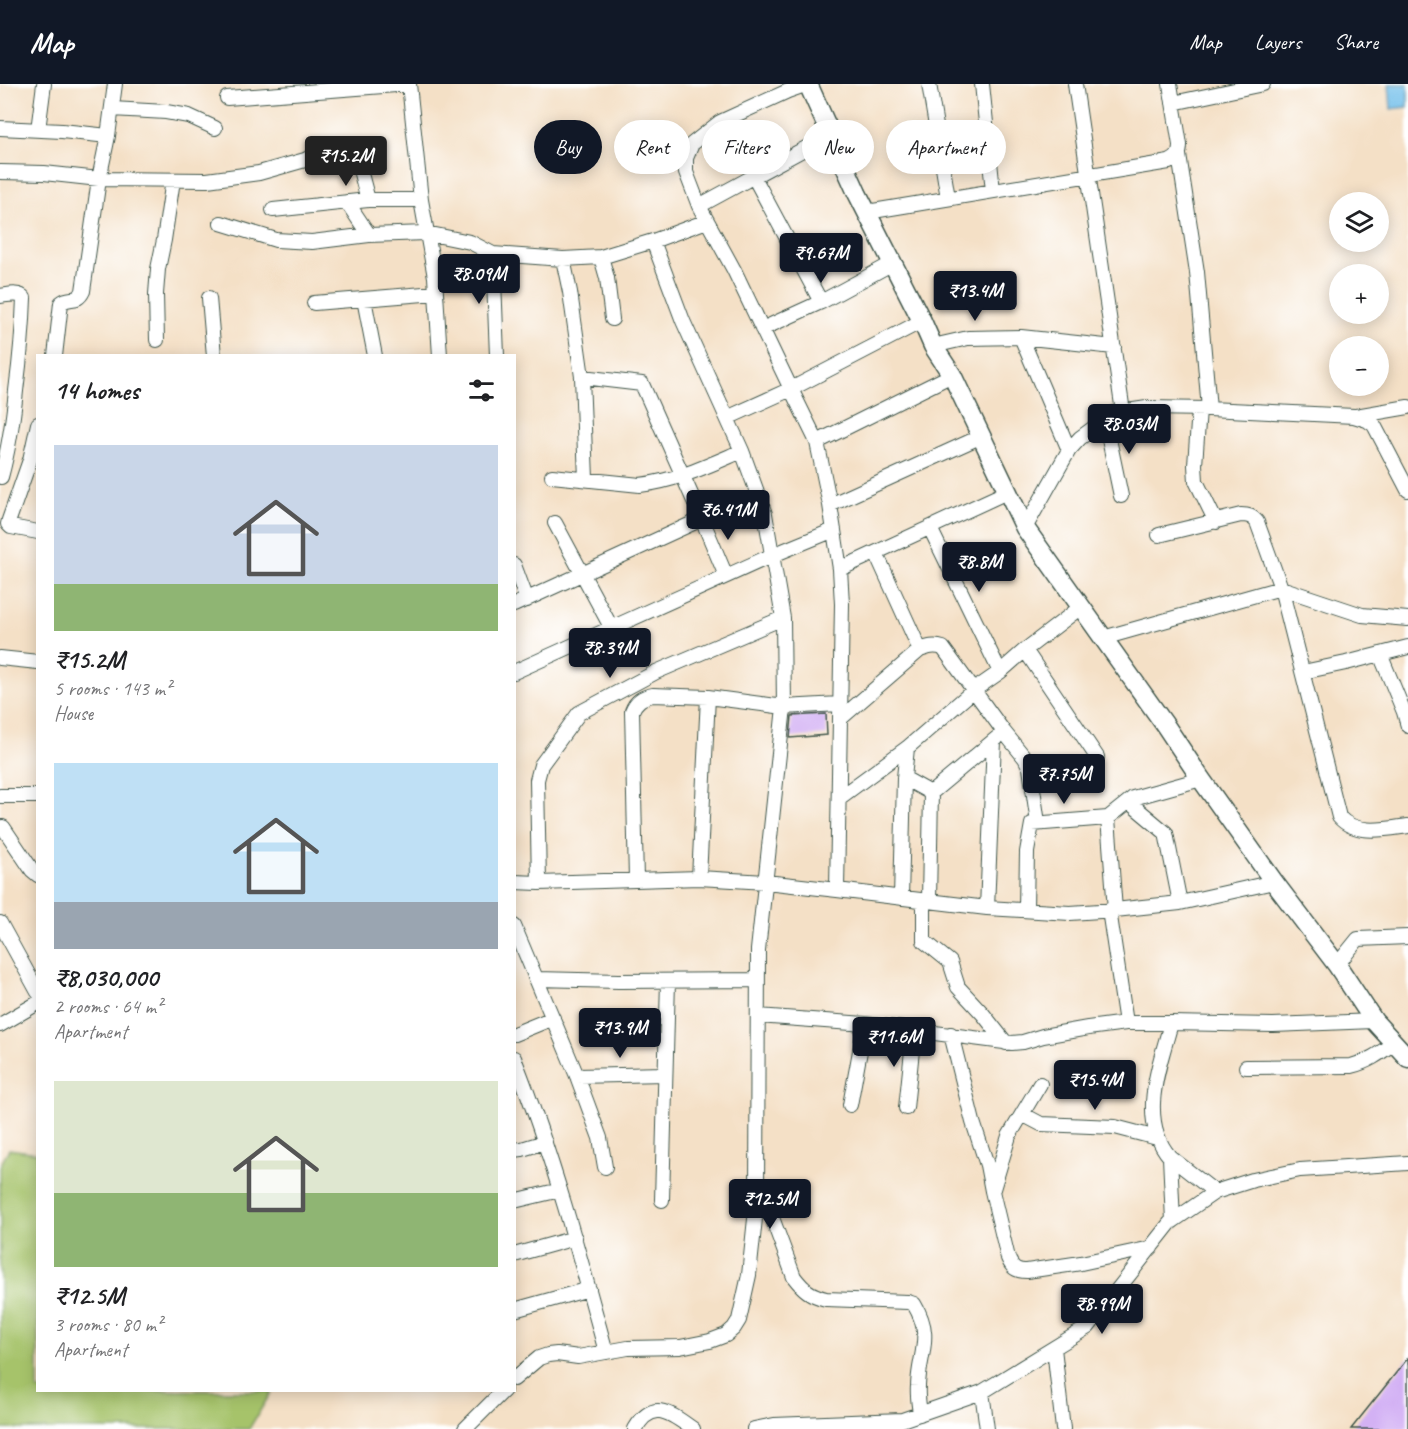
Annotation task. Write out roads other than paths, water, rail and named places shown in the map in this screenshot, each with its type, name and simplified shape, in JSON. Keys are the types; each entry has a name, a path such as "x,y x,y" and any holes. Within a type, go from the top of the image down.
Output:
{"street":[{"path":"38,129 44,84"},
{"path":"55,354 61,303 67,299 77,299 83,291 115,84"},
{"path":"227,98 409,84 421,200 435,277 440,354"},
{"path":"824,120 808,84 788,91 720,122 692,144 686,158 686,172 699,206 734,270 817,442 834,530 842,604 837,890"},
{"path":"929,84 948,198"},
{"path":"982,84 993,191"},
{"path":"1075,84 1123,412"},
{"path":"1170,84 1197,272 1204,409 1195,465 1196,481 1216,522"},
{"path":"1173,103 1263,84"},
{"path":"112,109 166,112 189,116 215,128"},
{"path":"0,128 38,129 108,136"},
{"path":"0,172 44,173 99,179 207,180 259,173 305,160 340,144 350,148 359,166 368,200"},
{"path":"699,206 802,150"},
{"path":"867,212 1169,162 1179,155"},
{"path":"849,174 933,345 952,375 1025,528 1274,882 1337,965 1374,1021 1408,1058"},
{"path":"754,177 821,302"},
{"path":"157,340 158,269 173,180"},
{"path":"273,210 368,200 421,200"},
{"path":"347,202 369,235"},
{"path":"221,223 276,240 312,242 369,235 426,233 470,242 493,254 563,259 601,256 653,241 707,221"},
{"path":"516,1377 539,1358 548,1355 578,1357 628,1348 680,1347 726,1335 739,1320 749,1275 758,1200 758,950 784,707 783,618 765,514 742,451 683,321 653,241"},
{"path":"493,254 496,354"},
{"path":"601,256 607,278 612,319"},
{"path":"563,259 582,377 586,479"},
{"path":"762,329 821,302 893,263"},
{"path":"314,303 436,293"},
{"path":"0,296 17,294 24,298 12,428 1,477"},
{"path":"209,298 214,354"},
{"path":"364,299 375,354"},
{"path":"728,418 791,389 922,321"},
{"path":"933,345 968,338 1021,337 1114,347"},
{"path":"1021,337 1069,450"},
{"path":"817,442 952,375"},
{"path":"582,377 642,384 726,576"},
{"path":"1025,528 1069,450 1080,438 1114,413 1147,408 1354,416 1408,407"},
{"path":"1354,416 1374,425 1408,490"},
{"path":"1105,420 1121,496"},
{"path":"36,433 30,460 9,524 36,532"},
{"path":"830,505 982,436"},
{"path":"552,476 640,485 653,484 683,476 742,451"},
{"path":"840,569 1007,492"},
{"path":"1159,535 1241,515 1253,517 1257,522 1281,588 1339,817 1345,824 1357,828 1378,830 1408,826"},
{"path":"516,576 521,602 702,519"},
{"path":"555,523 611,627"},
{"path":"930,528 1000,672"},
{"path":"516,671 773,555 834,530"},
{"path":"876,553 920,650"},
{"path":"1103,638 1281,588 1362,615 1408,619"},
{"path":"839,798 907,748 974,690 1081,607"},
{"path":"539,883 537,780 541,765 579,713 656,672 783,618"},
{"path":"840,719 920,650 930,646 943,648 974,690 999,736 1025,758 1030,768 1038,823"},
{"path":"1303,672 1408,647"},
{"path":"1025,650 1097,757"},
{"path":"1380,654 1408,726"},
{"path":"0,659 36,662"},
{"path":"636,879 632,711 636,703 653,695 708,697 784,707 840,704"},
{"path":"699,878 708,697"},
{"path":"999,736 931,793 924,941 950,962 958,987 1006,1042"},
{"path":"987,908 999,736"},
{"path":"901,898 907,748"},
{"path":"904,778 931,793"},
{"path":"1026,909 1027,852 1032,824 1108,818 1133,798 1202,780"},
{"path":"0,796 36,796"},
{"path":"1129,802 1166,833 1180,903"},
{"path":"1108,818 1112,910 1126,1023"},
{"path":"3,827 36,873"},
{"path":"516,882 699,878 766,882 987,908 1070,913 1180,903 1274,882"},
{"path":"0,923 36,988"},
{"path":"516,931 577,1076 600,1138 605,1167"},
{"path":"1337,965 1358,939 1408,937"},
{"path":"537,979 758,980"},
{"path":"662,1200 668,981"},
{"path":"0,1025 36,1004"},
{"path":"758,1016 865,1024 1006,1042 1023,1042 1043,1036 1126,1023 1273,1025 1374,1021"},
{"path":"516,1033 553,1018"},
{"path":"1171,1023 1152,1104 1157,1138 1170,1157 1215,1192"},
{"path":"850,1105 865,1024"},
{"path":"906,1108 914,1031"},
{"path":"951,1035 1012,1267 1019,1271 1027,1271 1081,1263 1151,1248"},
{"path":"1246,1067 1351,1066 1362,1064 1394,1043"},
{"path":"516,1063 545,1142 575,1238 606,1352"},
{"path":"577,1076 664,1074"},
{"path":"992,1191 1009,1136 1040,1084"},
{"path":"1023,1114 1041,1124 1114,1127 1157,1138"},
{"path":"516,1150 545,1142"},
{"path":"1170,1157 1173,1221"},
{"path":"754,1429 774,1425 902,1425 921,1414 982,1392 1088,1327 1173,1221 1215,1192 1253,1179 1300,1170 1408,1163"},
{"path":"757,1179 794,1277 803,1289 814,1296 826,1299 908,1302 914,1304 919,1311 926,1341 917,1387 921,1414"},
{"path":"516,1201 560,1190"},
{"path":"516,1254 575,1238"},
{"path":"516,1309 589,1289"},
{"path":"1054,1348 1063,1429"},
{"path":"465,1429 502,1392"},
{"path":"982,1392 987,1429"},
{"path":"635,1429 645,1415 652,1411 661,1411 693,1429"}],"water":[{"path":"1389,84 1408,84 1408,107 1391,109"}]}
